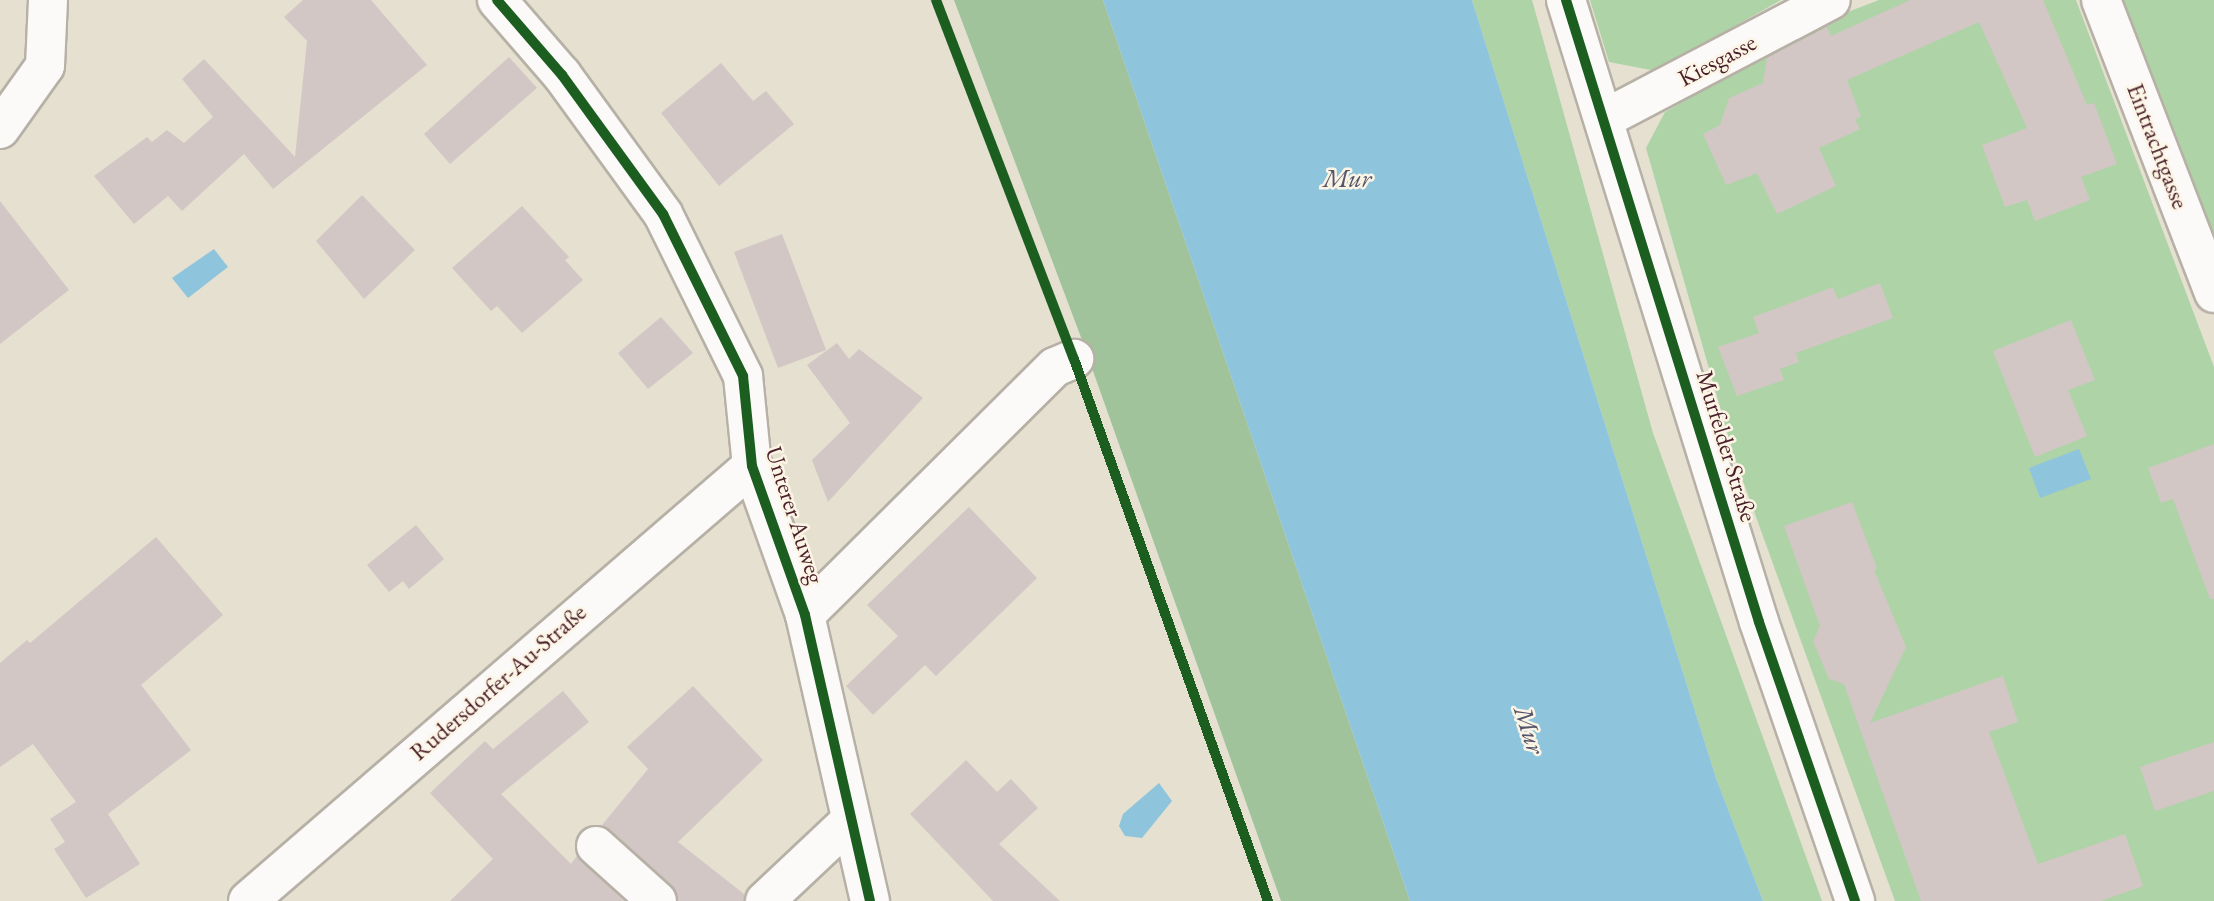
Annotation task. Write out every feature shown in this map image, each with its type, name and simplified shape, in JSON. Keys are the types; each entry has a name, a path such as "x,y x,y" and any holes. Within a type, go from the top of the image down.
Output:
{"street":[{"path":"0,129 45,66 48,0"},
{"name":"Unterer Auweg","path":"497,0 562,75 663,214 743,376 752,466 805,615 870,901"},
{"name":"Murfelder Straße","path":"1566,0 1759,622 1855,901"},
{"name":"Kiesgasse","path":"1604,119 1831,0"},
{"name":"Eintrachtgasse","path":"2101,0 2214,293"},
{"path":"805,615 1055,367 1074,359"},
{"name":"Rudersdorfer-Au-Straße","path":"248,901 752,466"},
{"path":"765,901 850,821"},
{"path":"596,846 657,901"}],"green space":[{"path":"954,0 1103,0 1410,901 1281,901 1082,340"},
{"path":"1472,0 1532,0 1653,433 1822,901 1763,901 1716,778"},
{"path":"1590,0 1781,0 1656,71 1609,62"},
{"path":"1879,0 2076,0 2214,367 2214,901 1895,901 1734,456 1646,148 1665,112 1819,23"},
{"path":"2119,0 2214,0 2214,250"}],"water":[{"name":"Mur","path":"1103,0 1472,0 1716,778 1763,901 1410,901"},
{"path":"214,249 228,267 188,298 172,278"},
{"path":"2079,449 2091,479 2040,498 2029,468"},
{"path":"1159,783 1172,801 1142,838 1125,836 1119,826 1123,814"}],"building":[{"path":"303,0 371,0 427,65 273,189 244,154 182,211 168,196 134,224 94,176 147,137 152,142 167,130 184,143 213,117 182,79 204,59 295,157 307,41 284,17"},
{"path":"1910,0 2043,0 2087,105 2094,103 2117,164 2081,177 2090,200 2035,221 2027,200 2005,207 1982,145 2027,128 1979,22 1847,80 1861,117 1855,119 1860,129 1819,148 1836,186 1777,214 1757,173 1726,185 1703,134 1720,125 1729,98 1763,83 1767,58 1827,27 1831,36"},
{"path":"509,57 537,88 450,164 424,134"},
{"path":"721,63 753,101 766,91 794,124 719,186 661,113"},
{"path":"362,195 415,250 364,299 316,241"},
{"path":"0,201 69,290 0,344"},
{"path":"522,206 569,257 565,260 583,280 522,333 497,306 491,311 452,268"},
{"path":"782,234 826,350 778,368 734,252"},
{"path":"1880,283 1893,318 1796,353 1799,362 1780,369 1784,380 1737,396 1718,347 1759,333 1753,317 1833,287 1838,299"},
{"path":"661,317 693,353 648,389 618,353"},
{"path":"2071,320 2095,380 2068,390 2087,436 2035,457 1993,351"},
{"path":"837,343 849,359 859,349 923,398 828,502 812,460 850,423 807,365"},
{"path":"2214,444 2214,599 2210,599 2173,499 2161,503 2148,468"},
{"path":"1852,502 1877,568 1874,570 1906,647 1870,723 2003,676 2018,722 1989,732 2038,864 2125,834 2143,886 2101,901 1921,901 1844,684 1829,679 1813,641 1820,626 1784,526"},
{"path":"969,507 1037,578 936,676 925,665 873,715 846,686 898,636 867,605"},
{"path":"416,525 444,559 409,589 403,581 389,592 367,565"},
{"path":"156,537 223,615 141,685 191,750 108,814 140,864 86,898 54,849 65,842 50,819 76,802 33,744 0,767 0,663 27,640 30,643"},
{"path":"693,686 763,760 678,842 744,894 744,901 678,901 672,885 602,825 648,769 627,747"},
{"path":"563,691 589,722 501,794 571,864 577,856 624,901 450,901 493,859 430,793 485,741 493,749"},
{"path":"2214,742 2214,791 2155,811 2140,767"},
{"path":"966,760 997,792 1011,779 1038,808 999,844 1060,901 993,901 910,814"}],"cycle path":[{"path":"497,0 562,75 663,214 743,376 752,466 805,615 870,901"},
{"path":"936,0 1074,359 1268,901"},
{"path":"1566,0 1759,622 1855,901"}]}
